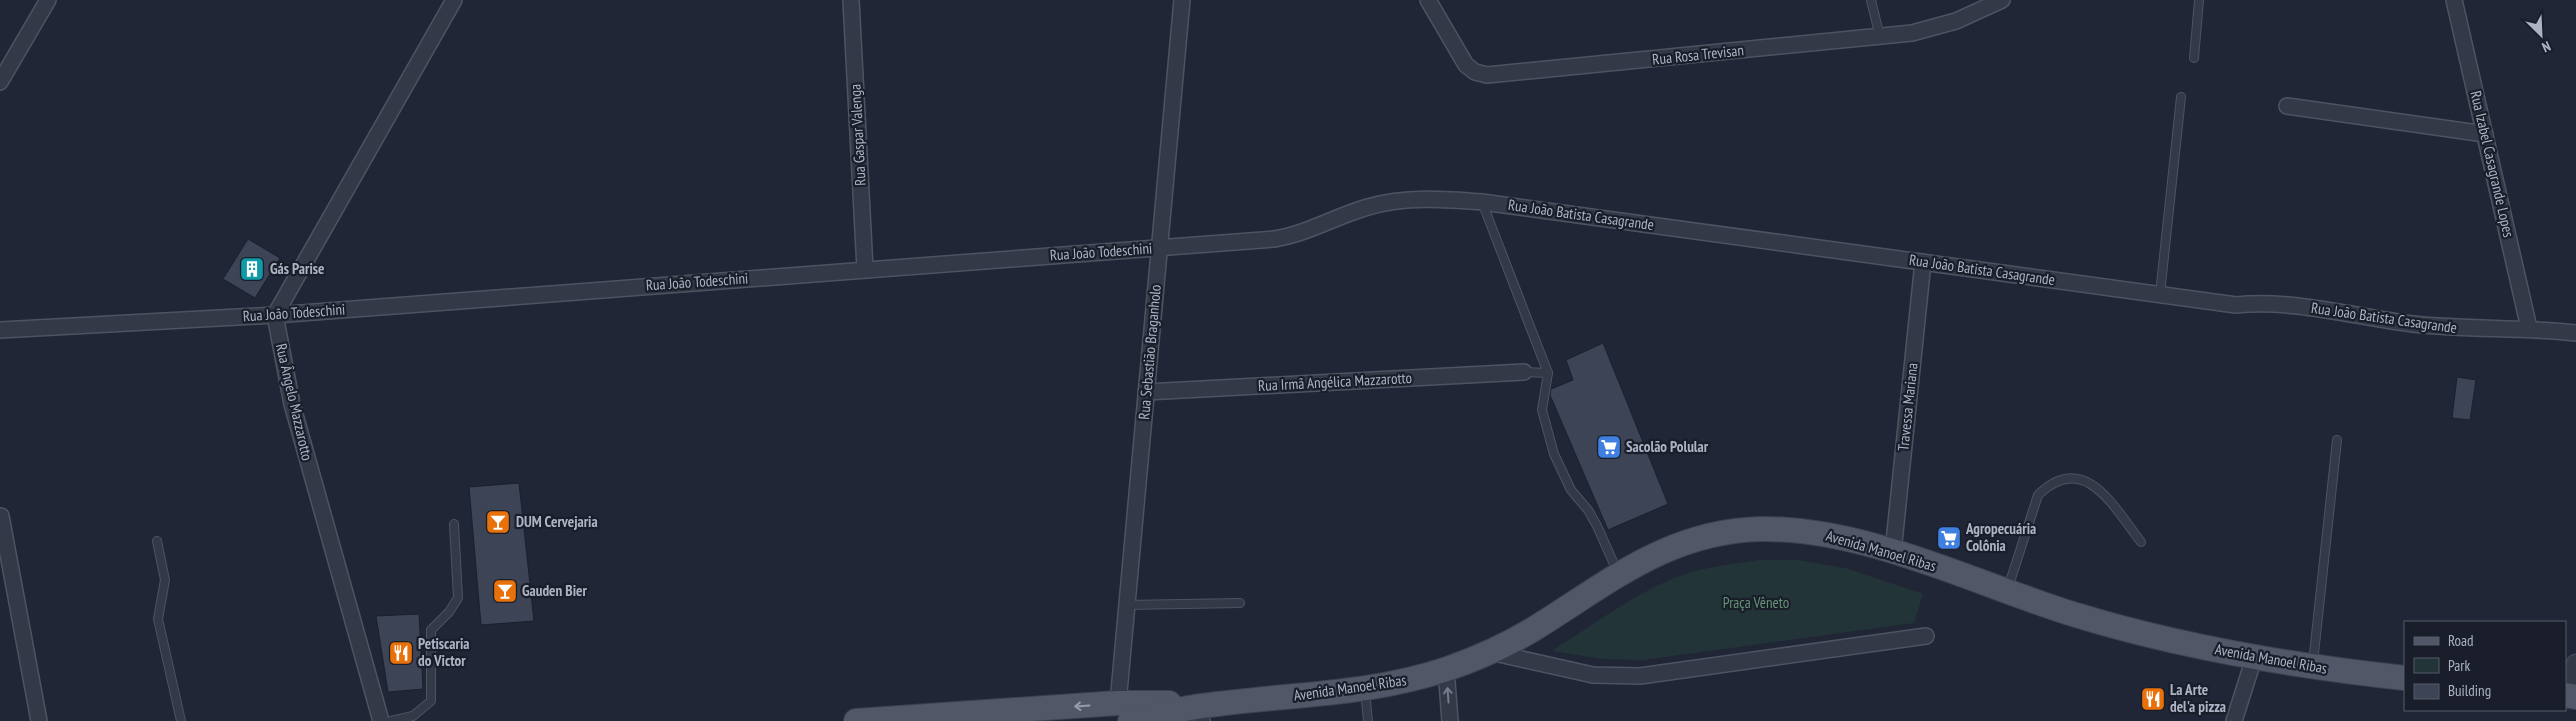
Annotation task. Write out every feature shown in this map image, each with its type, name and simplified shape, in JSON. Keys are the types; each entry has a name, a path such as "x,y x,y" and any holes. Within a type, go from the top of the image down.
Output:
{"main road":[{"name":"Avenida Manoel Ribas","path":"856,721 1124,712 1153,702 1201,713 1365,689 1446,669 1490,652 1532,630 1640,561 1689,540 1741,530 1784,529 1812,532 1893,552 2006,592 2103,622 2254,658 2312,668 2404,678"}],"street":[{"path":"0,82 48,0"},
{"path":"275,315 454,0"},
{"name":"Rua Gaspar Valenga","path":"851,0 865,269"},
{"name":"Rua Sebastião Braganholo","path":"1124,712 1127,605 1182,0"},
{"name":"Rua Rosa Trevisan","path":"1428,0 1460,57 1475,72 1487,74 1880,37 1936,28 2002,0"},
{"name":"Rua Izabel Casagrande Lopes","path":"2454,0 2529,328"},
{"path":"2287,106 2485,134"},
{"name":"Rua João Batista Casagrande","path":"1388,202 1414,200 1482,202 2236,305 2276,304 2433,326 2481,330 2529,328 2576,333"},
{"name":"Rua João Todeschini","path":"0,330 275,315 1288,237 1348,213 1388,202"},
{"name":"Travessa Mariana","path":"1893,552 1923,262"},
{"name":"Rua Ângelo Mazzarotto","path":"275,315 292,404 381,721"},
{"name":"Rua Irmã Angélica Mazzarotto","path":"1146,392 1524,372"},
{"path":"1,516 39,721"},
{"path":"1490,652 1593,675 1640,676 1926,636"},
{"path":"2234,721 2254,658"},
{"path":"2570,696 2576,664"},
{"path":"1446,669 1450,721"}],"lane":[{"path":"1870,0 1880,37"},
{"path":"2194,58 2199,0"},
{"path":"2160,294 2181,97"},
{"path":"1482,202 1548,373 1542,410 1554,454 1571,490 1588,510 1597,526 1619,573"},
{"path":"1524,372 1548,373"},
{"path":"2312,668 2337,440"},
{"path":"2006,592 2038,495 2049,484 2066,479 2082,478 2094,484 2141,542"},
{"path":"391,721 412,716 431,701 431,630 449,612 458,598 454,524"},
{"path":"157,541 165,580 158,619 181,721"},
{"path":"1127,605 1240,603"},
{"path":"1365,689 1368,721"}],"green space":[{"name":"Praça Vêneto","path":"1759,560 1797,560 1845,568 1923,594 1914,623 1643,660 1602,659 1552,651 1628,601 1660,584 1697,571"}],"building":[{"name":"Gás Parise","path":"248,239 280,258 255,298 223,279"},
{"name":"Sacolão Polular","path":"1603,343 1668,504 1608,530 1550,395 1551,389 1573,380 1566,360"},
{"path":"2457,377 2476,380 2470,420 2452,418"},
{"path":"519,483 534,621 481,625 469,487"},
{"name":"Petiscaria do Victor","path":"419,614 423,689 388,692 376,616"}],"place":[{"name":"Gás Parise","path":"252,269"},
{"name":"Sacolão Polular","path":"1609,447"},
{"name":"DUM Cervejaria","path":"498,522"},
{"name":"Agropecuária Colônia","path":"1949,538"},
{"name":"Gauden Bier","path":"505,591"},
{"name":"Petiscaria do Victor","path":"401,653"},
{"name":"La Arte del'a pizza","path":"2153,699"}]}
